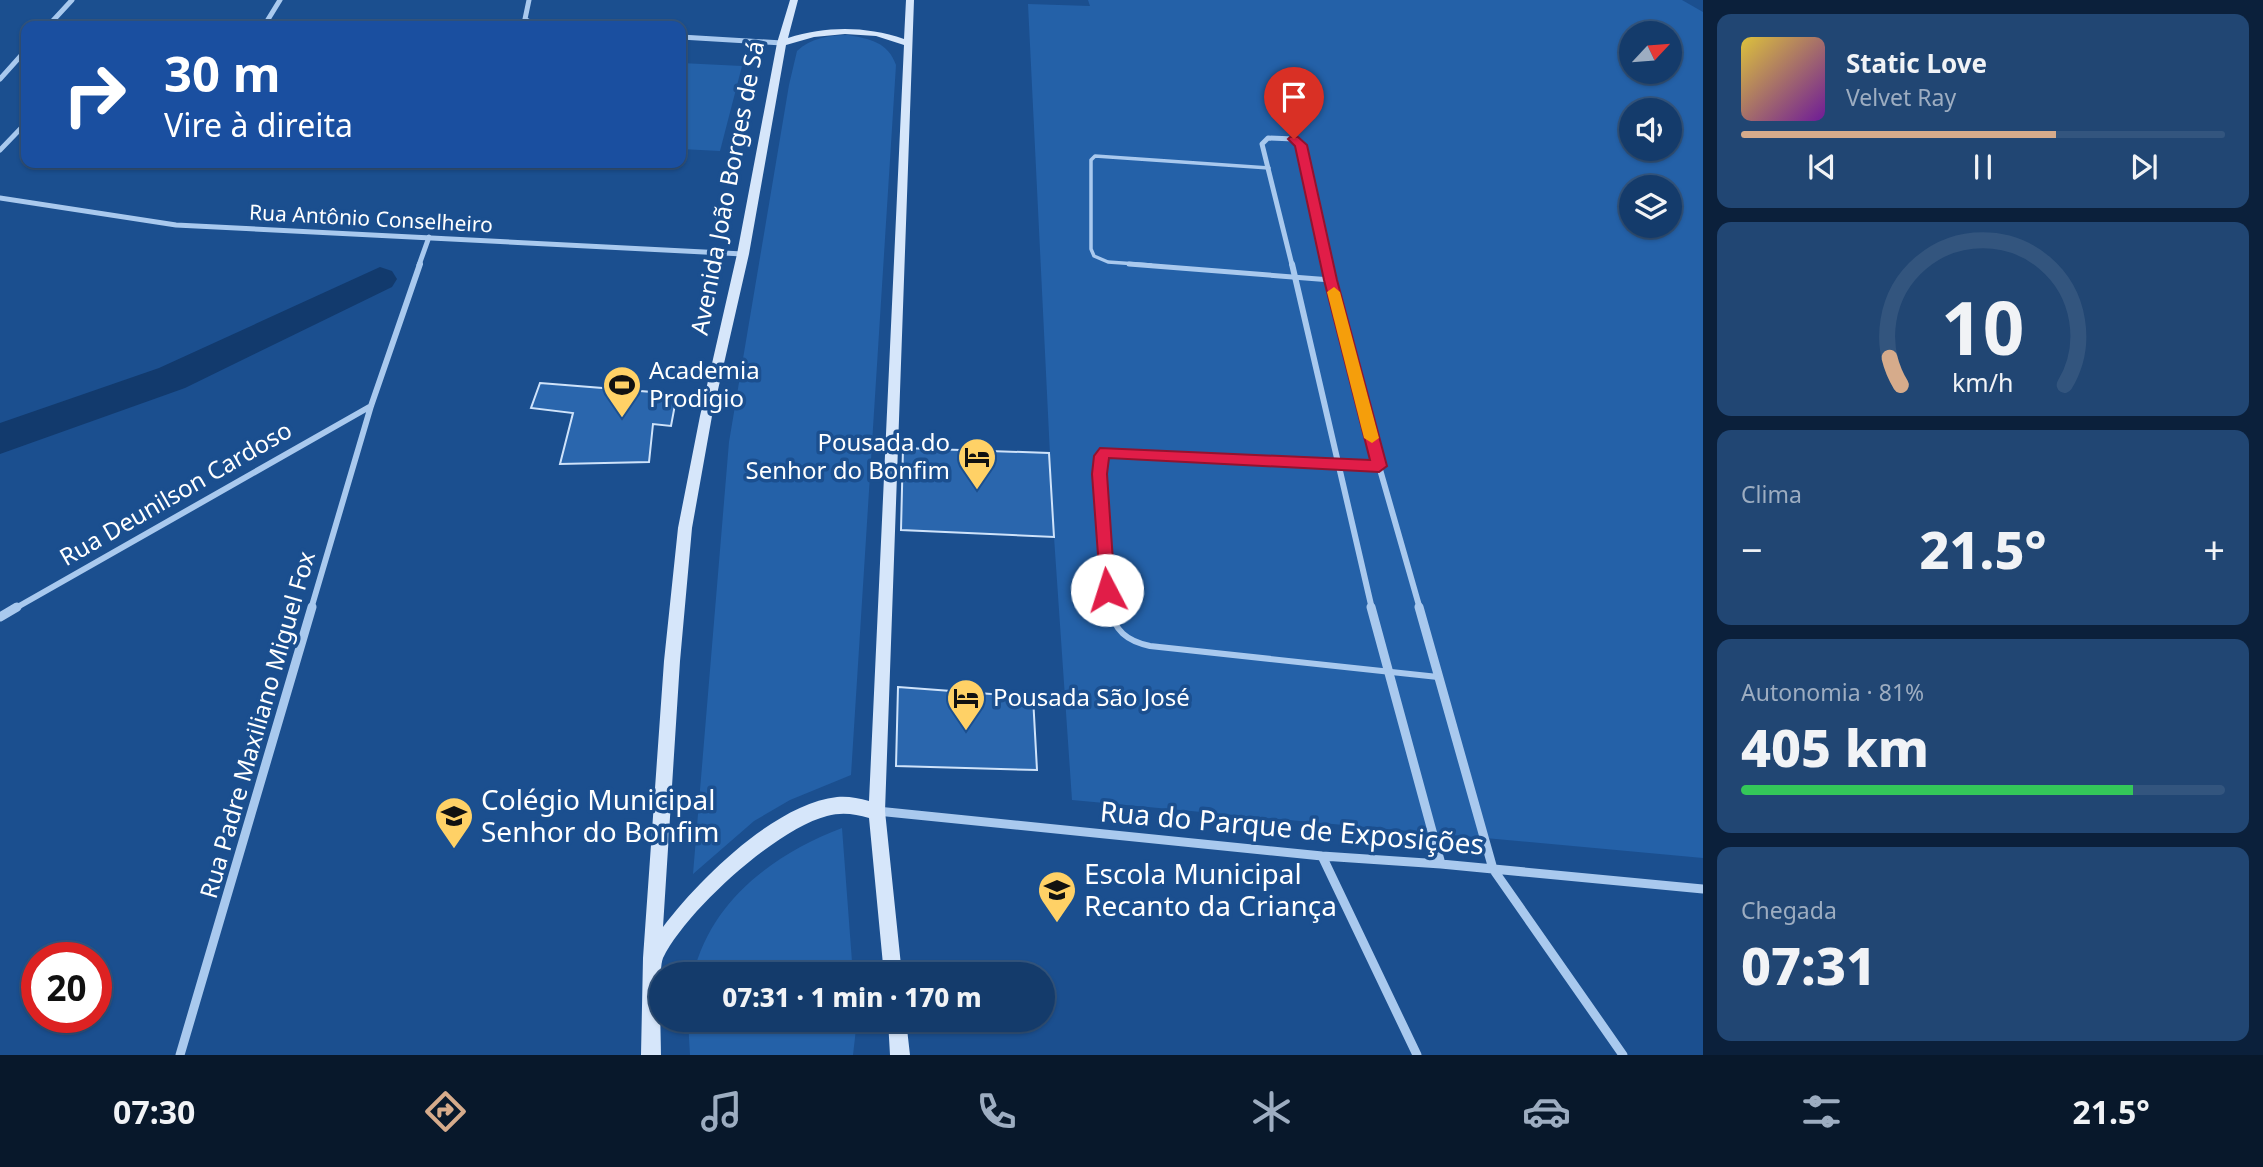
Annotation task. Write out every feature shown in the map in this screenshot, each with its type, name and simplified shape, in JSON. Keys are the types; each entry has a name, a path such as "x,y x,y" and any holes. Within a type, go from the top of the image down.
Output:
{"main road":[{"name":"Avenida João Borges de Sá","path":"651,1055 652,958 672,661 685,528 705,416 743,254 782,43 794,0"},
{"path":"892,962 877,811 910,0"},
{"path":"782,43 822,32 856,30 907,43"},
{"path":"652,958 684,912 713,878 758,843 808,813 844,805 877,811"},
{"path":"898,1032 901,1055"}],"street":[{"path":"53,21 72,0"},
{"path":"267,21 280,0"},
{"path":"528,21 525,19 529,0"},
{"path":"686,37 782,43"},
{"path":"0,79 21,56"},
{"path":"0,150 21,128"},
{"path":"1441,864 1360,567 1296,277 1262,141 1268,138 1290,138 1299,143 1379,466 1493,869 1623,1055"},
{"name":"Rua Antônio Conselheiro","path":"0,198 176,225 743,254"},
{"name":"Rua Padre Maxiliano Miguel Fox","path":"180,1055 372,406 429,237"},
{"name":"Rua Deunilson Cardoso","path":"0,617 189,507 372,406"},
{"name":"Rua do Parque de Exposições","path":"877,811 1322,856 1441,864 1703,889"},
{"path":"1322,856 1417,1055"}],"lane":[{"path":"1269,168 1095,156 1091,160 1091,249 1094,256 1108,262 1331,280"},
{"path":"1379,466 1106,452 1102,456 1100,474 1109,613 1115,626 1124,635 1137,643 1150,646 1438,677"}],"shaded area":[{"path":"1088,0 1682,0 1703,12 1703,858 1072,800 1054,537 1028,4 1090,6"},
{"path":"848,35 871,40 883,46 896,65 851,775 790,800 754,821 693,874 729,442 789,85 797,51 821,38"},
{"path":"686,63 742,66 720,151 686,149"},
{"path":"842,828 852,962 697,962 714,924 730,902 770,866"},
{"path":"689,1032 856,1032 853,1055 690,1055"}],"building":[{"name":"Academia Prodigio","path":"540,383 677,394 671,426 653,424 649,462 560,464 573,413 531,408"},
{"name":"Pousada do Senhor do Bonfim","path":"903,448 1049,453 1054,537 901,530"},
{"name":"Pousada São José","path":"898,687 1033,697 1037,770 896,766"}],"waterway":[{"path":"0,439 172,378 380,279"}],"slow traffic":[{"path":"1334,292 1372,438"}],"place":[{"name":"Academia Prodigio","path":"622,419"},
{"name":"Pousada do Senhor do Bonfim","path":"977,491"},
{"name":"Pousada São José","path":"966,732"},
{"name":"Colégio Municipal Senhor do Bonfim","path":"454,850"},
{"name":"Escola Municipal Recanto da Criança","path":"1057,924"}],"route":[{"path":"1107,590 1100,474 1102,456 1106,452 1379,466 1331,280 1301,145 1294,139"}]}
